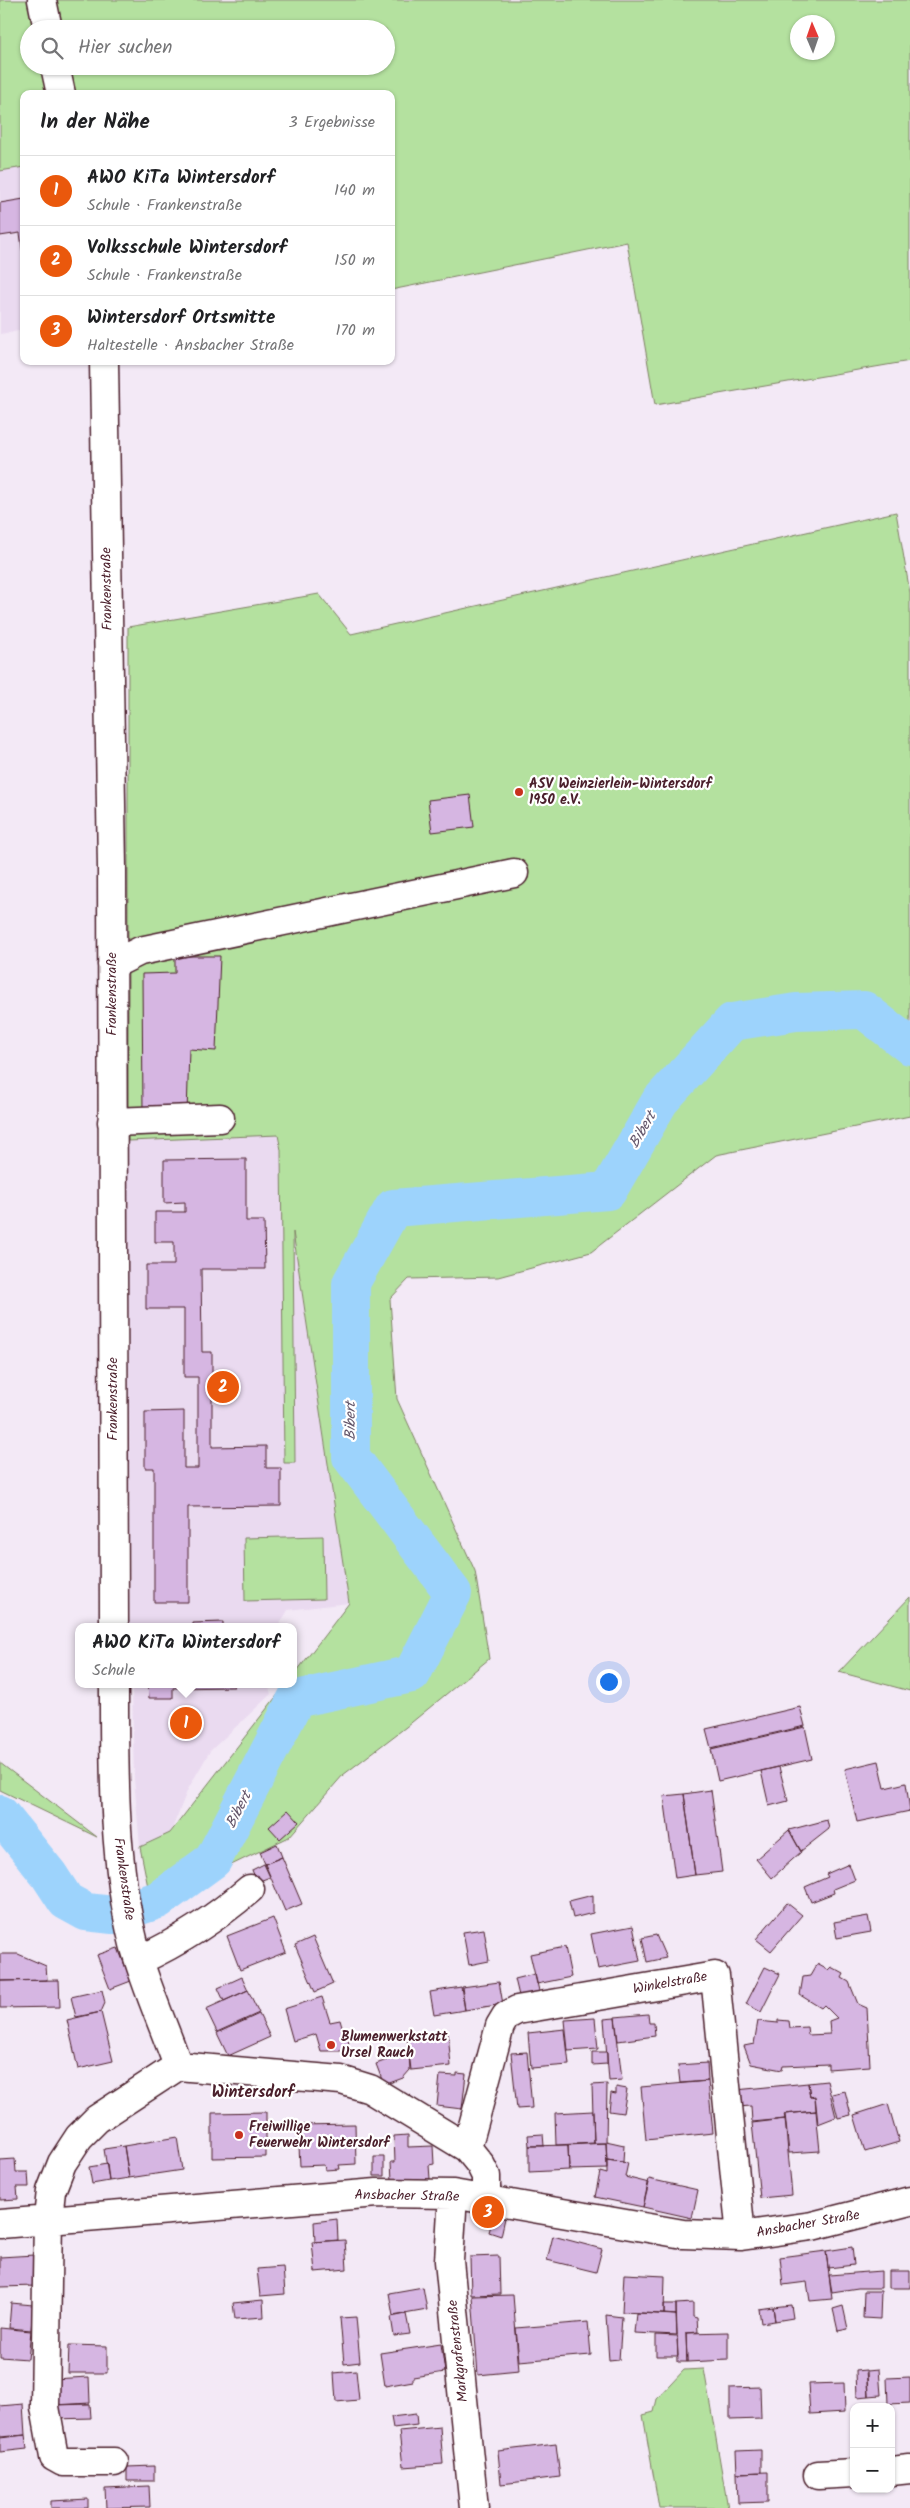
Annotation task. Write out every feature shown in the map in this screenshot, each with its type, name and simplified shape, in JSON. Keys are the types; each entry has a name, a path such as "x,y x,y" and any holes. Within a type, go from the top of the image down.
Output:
{"street":[{"path":"42,0 46,20"},
{"path":"57,75 60,90"},
{"name":"Frankenstraße","path":"104,365 112,965 114,1623"},
{"path":"112,965 140,951 514,873"},
{"path":"112,1122 220,1118"},
{"name":"Frankenstraße","path":"114,1688 114,1774 121,1868 137,1952 178,2066"},
{"path":"137,1952 176,1943 208,1923 250,1889"},
{"name":"Winkelstraße","path":"467,2148 500,2026 506,2016 517,2010 715,1976 741,2236"},
{"path":"114,2462 63,2462 54,2457 45,2407 48,2218 51,2191 62,2163 78,2137 97,2119 178,2066 341,2080 370,2089 467,2148 480,2164 486,2176 486,2201"},
{"name":"Ansbacher Straße","path":"0,2224 48,2218 377,2193 453,2194 683,2234 741,2236 812,2226 910,2201"},
{"name":"Markgrafenstraße","path":"453,2194 448,2261 474,2508"},
{"path":"895,2470 910,2470"},
{"path":"818,2475 850,2473"}],"shaded area":[{"path":"20,168 20,331 0,334 0,171"},
{"path":"278,1135 349,1603 288,1610 280,1623 130,1623 128,1141"},
{"path":"132,1688 269,1688 271,1694 210,1751 188,1789 170,1834 140,1847 134,1779"}],"green space":[{"path":"0,0 910,0 910,361 655,405 627,242 395,289 395,90 20,90 20,168 0,171"},
{"name":"ASV Weinzierlein-Wintersdorf 1950 e.V.","path":"896,512 910,593 910,1116 716,1155 591,1252 498,1277 409,1279 390,1299 397,1399 475,1571 489,1659 406,1727 343,1775 289,1837 221,1870 154,1917 140,1847 170,1833 283,1688 297,1688 297,1671 349,1603 293,1232 295,1463 284,1463 281,1150 278,1135 128,1141 128,627 319,594 351,634"},
{"path":"323,1536 324,1599 245,1601 244,1538"},
{"path":"910,1597 910,1691 839,1672"},
{"path":"0,1763 97,1837 0,1790"},
{"path":"704,2369 728,2508 659,2508 643,2415 654,2412 657,2399 684,2370"}],"building":[{"path":"20,200 20,233 0,236 0,203"},
{"path":"470,795 474,827 432,832 428,800"},
{"path":"175,956 220,956 216,1051 189,1049 187,1114 143,1113 142,974 175,973"},
{"path":"246,1159 246,1221 264,1221 265,1269 201,1269 202,1352 212,1352 212,1447 266,1446 266,1468 281,1468 281,1506 188,1507 188,1602 154,1602 154,1468 145,1468 145,1412 184,1411 184,1468 198,1468 198,1377 184,1377 184,1309 146,1309 146,1265 174,1265 174,1242 155,1242 155,1212 185,1212 185,1202 164,1203 164,1160"},
{"path":"148,1688 173,1688 173,1698 149,1698"},
{"path":"800,1707 805,1726 711,1748 706,1729"},
{"path":"805,1727 812,1759 718,1781 711,1749"},
{"path":"879,1761 885,1788 906,1783 910,1811 857,1822 845,1769"},
{"path":"779,1767 788,1801 769,1806 761,1771"},
{"path":"711,1790 722,1872 695,1875 684,1794"},
{"path":"684,1794 695,1875 675,1878 664,1796"},
{"path":"288,1810 299,1822 280,1839 269,1827"},
{"path":"827,1820 829,1829 801,1851 789,1830"},
{"path":"789,1830 801,1852 772,1878 756,1859"},
{"path":"277,1844 282,1857 265,1864 260,1852"},
{"path":"282,1857 302,1904 285,1911 265,1864"},
{"path":"264,1864 270,1877 257,1882 252,1870"},
{"path":"849,1864 855,1880 833,1889 834,1893 811,1902 805,1887 828,1877 826,1874"},
{"path":"593,1895 593,1913 573,1918 569,1901"},
{"path":"787,1903 802,1915 771,1951 756,1939"},
{"path":"868,1916 871,1932 837,1938 834,1922"},
{"path":"273,1918 286,1952 240,1970 227,1936"},
{"path":"633,1926 640,1961 598,1969 591,1934"},
{"path":"484,1929 489,1961 469,1965 463,1932"},
{"path":"656,1935 666,1958 647,1962 642,1938"},
{"path":"313,1937 333,1984 315,1992 295,1945"},
{"path":"565,1947 571,1977 537,1984 530,1954"},
{"path":"118,1948 131,1981 110,1989 97,1955"},
{"path":"0,1954 18,1954 46,1966 47,1980 0,1981"},
{"path":"817,1964 828,1970 831,1967 844,1974 842,1978 849,1982 858,2004 867,2008 870,2066 828,2069 828,2064 783,2066 782,2070 751,2064 744,2046 754,2044 758,2021 778,2023 778,2020 789,2021 790,2028 807,2027 808,2035 830,2034 829,2021 837,2018 824,2005 821,2008 800,1995 803,1977 810,1976"},
{"path":"765,1967 780,1974 761,2012 746,2004"},
{"path":"535,1974 540,1995 520,2000 515,1979"},
{"path":"242,1977 248,1990 224,2001 218,1988"},
{"path":"59,1980 60,2007 0,2008 0,1981"},
{"path":"499,1982 503,2004 465,2010 462,1987"},
{"path":"461,1987 465,2010 434,2015 430,1992"},
{"path":"102,1990 105,2003 101,2012 76,2017 71,1997"},
{"path":"248,1990 259,2013 217,2032 206,2009"},
{"path":"322,1997 330,2022 340,2020 344,2034 349,2035 348,2051 321,2051 316,2034 293,2041 284,2009"},
{"path":"101,2012 113,2061 78,2069 67,2020"},
{"path":"259,2014 270,2037 228,2056 217,2033"},
{"path":"648,2014 649,2023 654,2023 655,2036 618,2041 615,2017"},
{"path":"595,2018 598,2049 568,2051 565,2020"},
{"path":"615,2018 622,2080 609,2081 604,2019"},
{"path":"565,2029 569,2065 531,2068 528,2033"},
{"path":"448,2033 451,2066 411,2070 407,2037"},
{"path":"409,2052 410,2070 403,2078 384,2085 376,2064"},
{"path":"527,2052 532,2108 517,2109 511,2053"},
{"path":"592,2052 607,2052 607,2064 592,2065"},
{"path":"707,2063 708,2081 680,2083 678,2065"},
{"path":"457,2073 466,2074 462,2109 437,2106 440,2075 457,2076"},
{"path":"708,2081 713,2133 646,2140 641,2087"},
{"path":"827,2081 836,2117 818,2124 815,2096 810,2097 808,2083"},
{"path":"808,2083 810,2097 815,2097 816,2111 784,2114 785,2119 752,2122 751,2106 738,2107 736,2090"},
{"path":"607,2084 606,2143 594,2143 592,2085"},
{"path":"616,2087 627,2089 623,2113 609,2111 611,2093 616,2094"},
{"path":"845,2091 851,2115 838,2118 832,2094"},
{"path":"888,2104 899,2142 865,2152 854,2115"},
{"path":"593,2111 594,2143 556,2145 555,2113"},
{"path":"816,2111 820,2151 789,2153 785,2114"},
{"name":"Freiwillige Feuerwehr Wintersdorf","path":"266,2112 266,2157 212,2158 212,2113"},
{"path":"785,2119 792,2195 760,2198 752,2123"},
{"path":"355,2124 356,2164 339,2165 340,2169 325,2170 324,2165 300,2166 298,2125"},
{"path":"543,2134 544,2146 529,2146 528,2135"},
{"path":"408,2135 408,2147 433,2146 434,2164 429,2165 430,2179 392,2180 391,2162 395,2162 394,2136"},
{"path":"177,2137 182,2170 129,2178 124,2146"},
{"path":"606,2141 624,2145 623,2162 607,2160"},
{"path":"606,2143 607,2169 569,2170 568,2145"},
{"path":"568,2145 569,2170 529,2172 529,2146"},
{"path":"124,2146 129,2178 109,2181 104,2149"},
{"path":"374,2157 384,2157 384,2176 374,2176"},
{"path":"15,2159 16,2172 28,2172 29,2187 17,2187 18,2199 0,2200 0,2160"},
{"path":"607,2160 628,2163 625,2177 649,2183 643,2207 595,2197 600,2172 607,2174"},
{"path":"107,2164 109,2181 92,2184 89,2167"},
{"path":"649,2179 698,2190 692,2218 643,2207"},
{"path":"494,2215 505,2218 501,2236 489,2232"},
{"path":"337,2219 338,2240 315,2242 314,2222"},
{"path":"553,2236 602,2249 596,2272 547,2260"},
{"path":"345,2240 347,2269 315,2272 312,2242"},
{"path":"852,2247 854,2265 828,2268 826,2251"},
{"path":"826,2251 832,2299 810,2301 807,2282 783,2285 780,2257"},
{"path":"34,2255 36,2286 0,2287 0,2257"},
{"path":"499,2256 500,2294 471,2295 470,2257"},
{"path":"283,2267 285,2294 260,2296 257,2269"},
{"path":"881,2271 881,2288 858,2288 832,2292 829,2275"},
{"path":"889,2271 910,2271 910,2288 889,2288"},
{"path":"624,2274 665,2276 664,2314 622,2312"},
{"path":"423,2287 427,2310 393,2316 389,2293"},
{"path":"864,2291 881,2291 880,2319 863,2318"},
{"path":"513,2295 519,2371 478,2375 472,2296"},
{"path":"263,2300 264,2317 235,2319 233,2303"},
{"path":"11,2303 33,2305 31,2330 9,2328"},
{"path":"693,2303 693,2317 697,2318 698,2332 686,2333 687,2362 678,2362 676,2304"},
{"path":"664,2304 676,2304 676,2315 664,2314"},
{"path":"791,2305 793,2318 775,2321 773,2307"},
{"path":"843,2306 848,2329 838,2331 833,2309"},
{"path":"773,2307 775,2321 761,2323 759,2309"},
{"path":"636,2313 676,2315 677,2335 634,2333"},
{"path":"406,2314 410,2334 394,2336 391,2317"},
{"path":"606,2315 622,2317 619,2360 609,2361"},
{"path":"356,2317 360,2362 344,2364 340,2318"},
{"path":"588,2322 591,2355 519,2361 516,2328"},
{"path":"0,2328 31,2331 28,2359 0,2357"},
{"path":"728,2332 728,2360 687,2362 686,2333"},
{"path":"656,2335 677,2336 678,2356 656,2356"},
{"path":"441,2344 445,2372 413,2377 413,2381 385,2386 380,2353"},
{"path":"69,2345 107,2346 107,2373 68,2373"},
{"path":"879,2369 881,2395 869,2396 868,2370"},
{"path":"867,2370 869,2396 857,2397 856,2371"},
{"path":"356,2371 359,2400 336,2402 334,2373"},
{"path":"89,2377 90,2403 55,2405 53,2379"},
{"path":"910,2377 910,2403 888,2403 887,2378"},
{"path":"844,2383 845,2412 810,2414 808,2384"},
{"path":"760,2387 761,2419 730,2420 730,2388"},
{"path":"23,2404 25,2435 0,2437 0,2406"},
{"path":"90,2404 91,2418 55,2419 55,2405"},
{"path":"416,2414 417,2425 393,2428 391,2417"},
{"path":"440,2427 443,2464 403,2467 399,2431"},
{"path":"25,2435 27,2449 0,2452 0,2438"},
{"path":"556,2444 560,2477 501,2484 498,2451"},
{"path":"761,2450 761,2472 737,2473 736,2451"},
{"path":"154,2466 154,2481 127,2481 127,2467"},
{"path":"768,2472 768,2502 738,2503 737,2473"},
{"path":"149,2486 150,2507 106,2508 105,2488"},
{"path":"88,2499 88,2508 51,2508 51,2501"}],"waterway":[{"name":"Bibert","path":"0,1814 49,1875 66,1901 86,1912 113,1915 158,1900 213,1860 296,1699 412,1674 453,1593 351,1457 351,1283 393,1208 608,1191 660,1101 732,1022 796,1012 864,1010 910,1046"}],"place":[{"name":"ASV Weinzierlein-Wintersdorf 1950 e.V.","path":"519,792"},
{"name":"Volksschule Wintersdorf","path":"223,1387"},
{"name":"AWO KiTa Wintersdorf","path":"186,1723"},
{"name":"Blumenwerkstatt Ursel Rauch","path":"331,2045"},
{"name":"Freiwillige Feuerwehr Wintersdorf","path":"239,2135"},
{"name":"Wintersdorf Ortsmitte","path":"488,2212"}],"district":[{"name":"Wintersdorf","path":"253,2092"}]}
